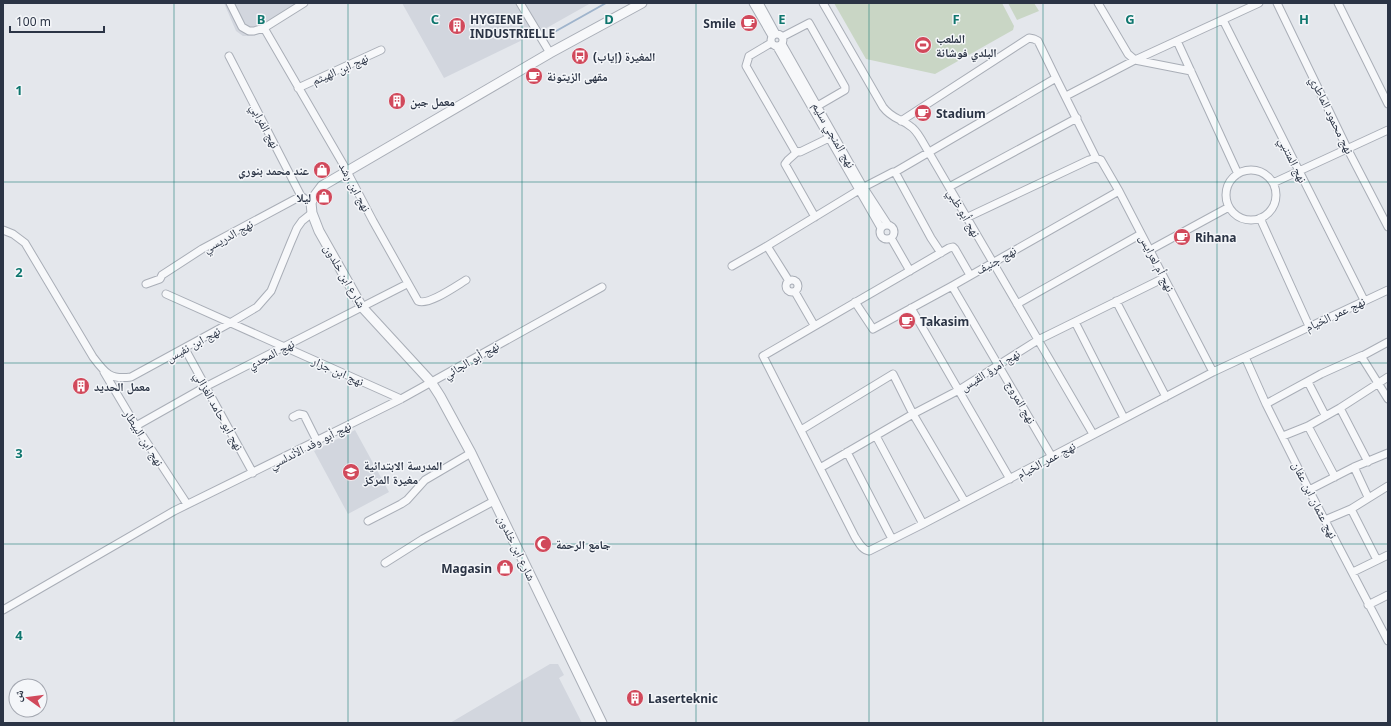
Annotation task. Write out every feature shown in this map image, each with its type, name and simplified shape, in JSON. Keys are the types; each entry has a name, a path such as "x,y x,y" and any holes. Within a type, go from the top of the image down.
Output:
{"street":[{"path":"230,3 242,26 249,31 261,29 304,3"},
{"path":"520,3 550,53"},
{"path":"301,196 311,203 322,186 550,53 642,3"},
{"name":"نهج المنجي سليم","path":"753,3 777,40"},
{"name":"نهج المنجي سليم","path":"759,3 777,40 861,188"},
{"name":"نهج أبو ظبي","path":"823,3 883,107 888,114 914,129 928,151 1094,434"},
{"path":"1098,3 1128,54 1135,60 1191,71"},
{"path":"1066,96 1135,60 1259,3"},
{"name":"نهج محمود الماطري","path":"1277,3 1347,148 1388,227"},
{"path":"1338,3 1388,104"},
{"name":"نهج المتنبي","path":"1223,20 1364,300"},
{"path":"797,152 795,151 746,66 746,63 749,56 809,23 845,87 845,90 815,108"},
{"name":"نهج ابن رشد","path":"261,29 298,88 347,172 407,284 418,301 423,302 436,297 466,280"},
{"name":"نهج أم لعرايس","path":"901,121 1029,38 1038,41 1077,118 1093,159 1101,160 1104,164 1213,372"},
{"path":"1177,41 1238,174"},
{"name":"نهج ابن الهيثم","path":"298,88 381,50"},
{"name":"نهج الفرابي","path":"230,56 301,196"},
{"path":"732,266 861,188 895,172 928,151 1056,78"},
{"name":"نهج المنجي سليم","path":"815,108 829,138 885,226"},
{"path":"949,186 1077,118"},
{"path":"1273,183 1388,130"},
{"path":"815,217 785,164 797,152 829,138"},
{"path":"968,217 1093,159"},
{"path":"1247,170 1257,171 1266,175 1273,183 1276,193 1274,203 1268,212 1260,218 1244,219 1235,214 1229,207 1226,197 1227,187 1230,181 1238,174 1247,170"},
{"path":"895,172 941,253"},
{"name":"نهج جنيف","path":"855,302 873,328 952,286 1119,191"},
{"name":"نهج الدريسي","path":"146,284 160,279 162,275 202,250 301,196"},
{"name":"شارع ابن خلدون","path":"311,203 312,213 319,231 362,307 431,382 440,396 471,453 602,723"},
{"path":"1150,250 1229,207"},
{"name":"نهج ابن نفيس","path":"103,370 115,378 131,377 185,349 257,307 271,291 297,228 302,221 312,213"},
{"path":"1260,218 1310,326"},
{"path":"885,226 893,227 894,232 891,238 886,239 882,237 880,232 885,226"},
{"path":"3,230 13,234 25,243 93,357 103,370"},
{"path":"1017,304 1141,234"},
{"path":"891,238 910,271"},
{"path":"767,246 789,281 794,280 798,283 798,288 795,292 814,325 949,248 953,247 970,275"},
{"name":"نهج امرؤ القيس","path":"820,468 913,414 959,390 1038,340 1164,278"},
{"name":"نهج المجدي","path":"136,426 205,387 407,284"},
{"name":"نهج المروج","path":"952,286 1052,457"},
{"name":"نهج أبو الجائي","path":"431,382 602,287"},
{"name":"نهج عمر الخيام","path":"814,325 762,356 855,537 862,548 869,551 1010,479 1213,372 1388,290"},
{"name":"نهج ابن جزار","path":"166,294 401,399"},
{"path":"1116,301 1166,397"},
{"path":"911,308 1010,479"},
{"path":"1075,322 1124,418"},
{"path":"1266,404 1388,342"},
{"name":"نهج أبو حامد الغزالي","path":"185,349 253,473"},
{"path":"1361,356 1388,400"},
{"name":"نهج عثمان ابن عفان","path":"1245,357 1266,404 1309,490 1326,520 1388,642"},
{"name":"نهج ابن البيطار","path":"103,370 136,426 187,504"},
{"path":"800,430 893,374 913,414 965,502"},
{"path":"1283,436 1308,426 1325,415 1340,408 1388,377"},
{"name":"نهج أبو وفد الأندلسي","path":"3,610 187,504 253,473 401,399 431,382"},
{"path":"1308,382 1325,415"},
{"path":"1340,408 1368,462"},
{"path":"293,417 300,414 304,415 317,441"},
{"path":"1308,426 1335,476"},
{"path":"876,436 923,524"},
{"path":"847,452 892,539"},
{"path":"368,521 401,504 407,500 425,480 471,453"},
{"path":"1309,490 1354,467 1388,453"},
{"path":"1354,467 1368,497"},
{"path":"1326,520 1368,497 1387,490"},
{"path":"385,563 423,539 494,501"},
{"path":"1350,508 1377,560"},
{"path":"1353,572 1388,555"},
{"path":"1368,605 1388,595"}],"shaded area":[{"path":"224,3 306,3 264,32 252,36 243,36 236,31"},
{"path":"402,3 591,3 543,30 444,78"},
{"name":"المدرسة الابتدائية مغيرة المركز","path":"355,430 389,492 348,514 314,451"},
{"path":"550,664 558,664 564,675 559,678 582,723 450,723"}],"green space":[{"name":"الملعب البلدي فوشانة","path":"834,3 1002,3 1014,26 1013,30 935,74 866,59"},
{"path":"1008,3 1034,3 1039,11 1017,20"}],"waterway":[{"path":"549,35 606,3"}],"place":[{"name":"Smile","path":"749,23"},
{"name":"HYGIENE INDUSTRIELLE","path":"457,26"},
{"name":"الملعب البلدي فوشانة","path":"923,45"},
{"name":"المغيرة (إياب)","path":"580,56"},
{"name":"مقهى الزيتونة","path":"534,76"},
{"name":"معمل جبن","path":"397,101"},
{"name":"Stadium","path":"923,113"},
{"name":"عند محمد بنوري","path":"322,170"},
{"name":"ليلا","path":"324,197"},
{"name":"Rihana","path":"1182,237"},
{"name":"Takasim","path":"907,321"},
{"name":"معمل الحديد","path":"81,386"},
{"name":"المدرسة الابتدائية مغيرة المركز","path":"351,472"},
{"name":"جامع الرحمة","path":"543,544"},
{"name":"Magasin","path":"505,568"},
{"name":"Laserteknic","path":"635,698"}]}
